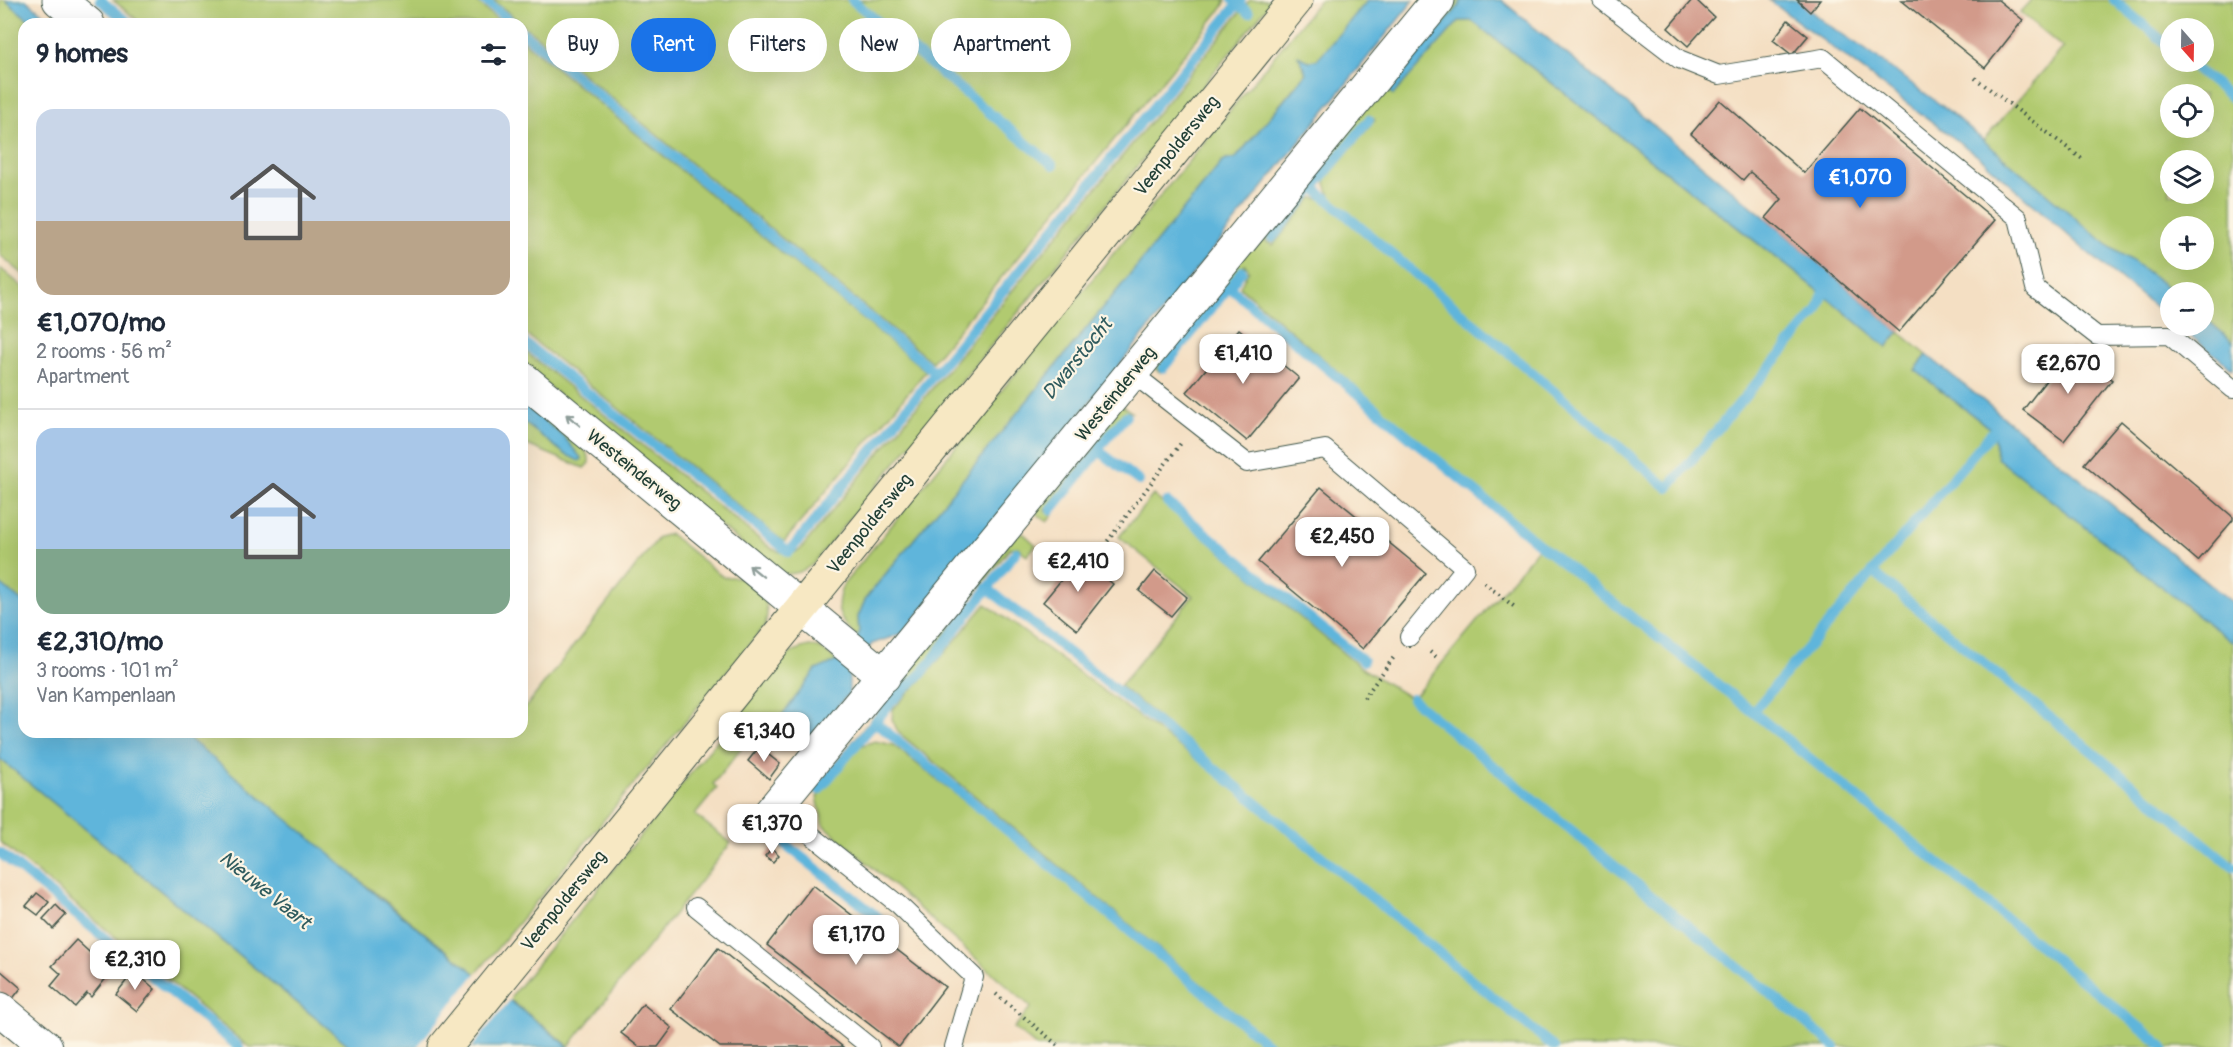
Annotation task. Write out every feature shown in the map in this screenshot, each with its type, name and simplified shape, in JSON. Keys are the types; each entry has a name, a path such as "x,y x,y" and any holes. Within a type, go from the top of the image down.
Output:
{"street":[{"path":"58,0 80,18"},
{"name":"Veenpoldersweg","path":"444,1047 1296,0"},
{"name":"Westeinderweg","path":"769,815 864,660 1132,373 1438,0"},
{"name":"Westeinderweg","path":"528,383 864,660"},
{"path":"0,1009 46,1047"}],"lane":[{"path":"1602,0 1679,59 1719,75 1822,58 2018,218 2035,288 2097,336 2169,335 2233,389"},
{"path":"1132,373 1247,463 1325,448 1465,567 1409,637"},
{"path":"769,815 899,905 974,977 954,1047"},
{"path":"696,907 870,1047"}],"path":[{"path":"1975,78 2085,161"},
{"path":"1104,546 1196,423"},
{"path":"1465,567 1516,608"},
{"path":"1364,698 1409,637"},
{"path":"974,977 1060,1047"}],"green space":[{"path":"0,0 5,0 27,18 18,18 18,270 0,255"},
{"path":"113,0 474,0 496,18 135,18"},
{"path":"493,0 1226,0 1222,8 932,362 580,72 619,72 619,18 546,18 546,44 528,29 528,18 515,18"},
{"path":"1250,0 1273,0 813,564 804,570 791,574 777,572 528,370 528,354 772,549 790,555 800,550"},
{"path":"1320,0 1368,0 1317,60 1309,61 1299,57 1306,73 1236,158 1223,161 866,598 858,617 859,634 857,637 842,619 838,608 843,585"},
{"path":"1446,0 1461,0 1460,6 1389,91 1393,94 1459,21 1472,21 1823,294 1887,347 1899,332 1927,355 1915,370 1993,431 2233,643 2233,1047 1037,1047 1014,1028 1031,1007 823,824 817,797 860,746 875,741 893,745 1259,1032 899,733 892,720 893,709 926,675 986,604 1200,762 1204,755 1120,686 1193,596 1119,537 1153,495 1360,667 1412,699 1540,546 1240,287 1249,270 1245,265 1162,362 1160,372 1148,363","holes":["1369,115 1375,120 1325,180 1331,199 1620,447 1322,199 1312,198 1273,245 1265,241"]},
{"path":"2031,0 2233,0 2233,342 2214,326 2214,282 2161,282 2111,248 1983,141 2063,48 2020,12"},
{"path":"528,45 546,60 546,72 561,72 926,371 784,542 528,336"},
{"path":"0,268 18,283 18,598 0,584"},
{"path":"528,389 568,421 589,457 589,463 584,468 528,445 528,426 565,454 564,437 528,408"},
{"path":"1117,402 1131,412 1124,412 1045,510 1052,516 1047,522 1037,514 1035,509"},
{"path":"1023,533 1036,545 1027,556 1018,547 1010,548 971,598 920,671 891,700 813,794 811,792 888,699 882,693 1010,535"},
{"path":"670,534 723,577 749,577 758,588 766,605 765,626 476,974 188,738 528,738 528,704 659,537"},
{"path":"810,646 821,649 837,661 816,670 777,722 768,715 713,784 717,788 695,815 731,843 569,1046 509,999 778,665 792,652"},
{"path":"0,759 351,1047 249,1047 0,842"}],"water":[{"path":"5,0 26,0 48,18 27,18"},
{"name":"Dwarstocht","path":"1368,0 1414,0 903,633 872,644 849,672 849,694 800,747 788,742 782,735 777,722 816,670 837,661 859,634 858,617 866,598 1223,161 1236,158 1306,74 1298,56 1309,61 1317,60"},
{"path":"1461,0 1501,0 1766,218 1899,332 1887,347 1823,294 1472,21 1459,21 1393,95 1389,91 1459,6"},
{"path":"1769,0 1797,0 1824,22 1945,108 2111,248 2161,282 2160,311 2087,252 1983,160"},
{"path":"2214,326 2233,342 2233,369 2191,336 2214,336"},
{"path":"1927,355 2233,603 2233,643 1997,458 1993,431 1915,370"},
{"path":"528,408 564,437 582,459 579,461 565,454 528,426"},
{"name":"Nieuwe Vaart","path":"0,584 18,598 18,738 188,738 332,856 378,897 569,1047 351,1047 0,759"}],"pier":[{"path":"478,971 512,998 472,1047 417,1047"}],"building":[{"path":"1692,0 1696,0 1714,17 1688,46 1668,28"},
{"path":"1797,0 1820,0 1810,12"},
{"path":"1901,0 1998,0 2023,20 1985,68"},
{"path":"1788,20 1808,36 1792,55 1773,40"},
{"path":"1720,100 1804,173 1860,108 1995,220 1899,332 1766,218 1782,199 1750,172 1743,180 1691,134"},
{"path":"1239,329 1299,378 1247,441 1187,392"},
{"path":"2071,348 2112,380 2064,441 2023,410"},
{"path":"2121,421 2233,517 2233,520 2198,561 2084,464"},
{"path":"1321,487 1426,573 1363,649 1258,562"},
{"path":"1080,557 1113,584 1077,630 1043,602"},
{"path":"1155,571 1187,597 1171,616 1139,591"},
{"path":"759,747 780,764 769,779 748,761"},
{"path":"772,848 779,855 773,862 765,856"},
{"path":"813,885 945,987 899,1047 767,945"},
{"path":"37,893 49,902 38,915 26,906"},
{"path":"56,905 66,915 53,929 43,919"},
{"path":"76,940 111,972 91,997 87,993 75,1007 51,986 61,974 52,966"},
{"path":"718,948 843,1047 720,1047 671,1009"},
{"path":"0,970 21,988 11,1001 0,992"},
{"path":"134,971 155,989 137,1011 116,994"},
{"path":"643,1004 672,1028 658,1047 639,1047 621,1033"}],"waterway":[{"path":"100,0 122,18"},
{"path":"484,0 506,18"},
{"path":"852,0 1053,165"},
{"path":"1233,0 1249,13"},
{"path":"528,346 789,552 1241,0"},
{"path":"2114,0 2160,39"},
{"path":"528,37 936,373"},
{"path":"2200,72 2233,99"},
{"path":"1272,238 1369,120"},
{"path":"1313,187 1668,488 1818,310 1823,294"},
{"path":"1163,368 1242,271"},
{"path":"1229,287 1540,545 1753,712 2164,1047"},
{"path":"1099,451 1101,445 1126,416"},
{"path":"1753,712 1993,431"},
{"path":"1051,510 1099,451 1139,481"},
{"path":"1167,502 1363,661"},
{"path":"875,722 892,701 923,672 1016,552"},
{"path":"1873,572 2233,867"},
{"path":"987,588 1198,755 1554,1047"},
{"path":"1412,699 1835,1047"},
{"path":"819,790 875,722 1271,1047"},
{"path":"785,844 893,929"},
{"path":"0,853 239,1047"}]}
